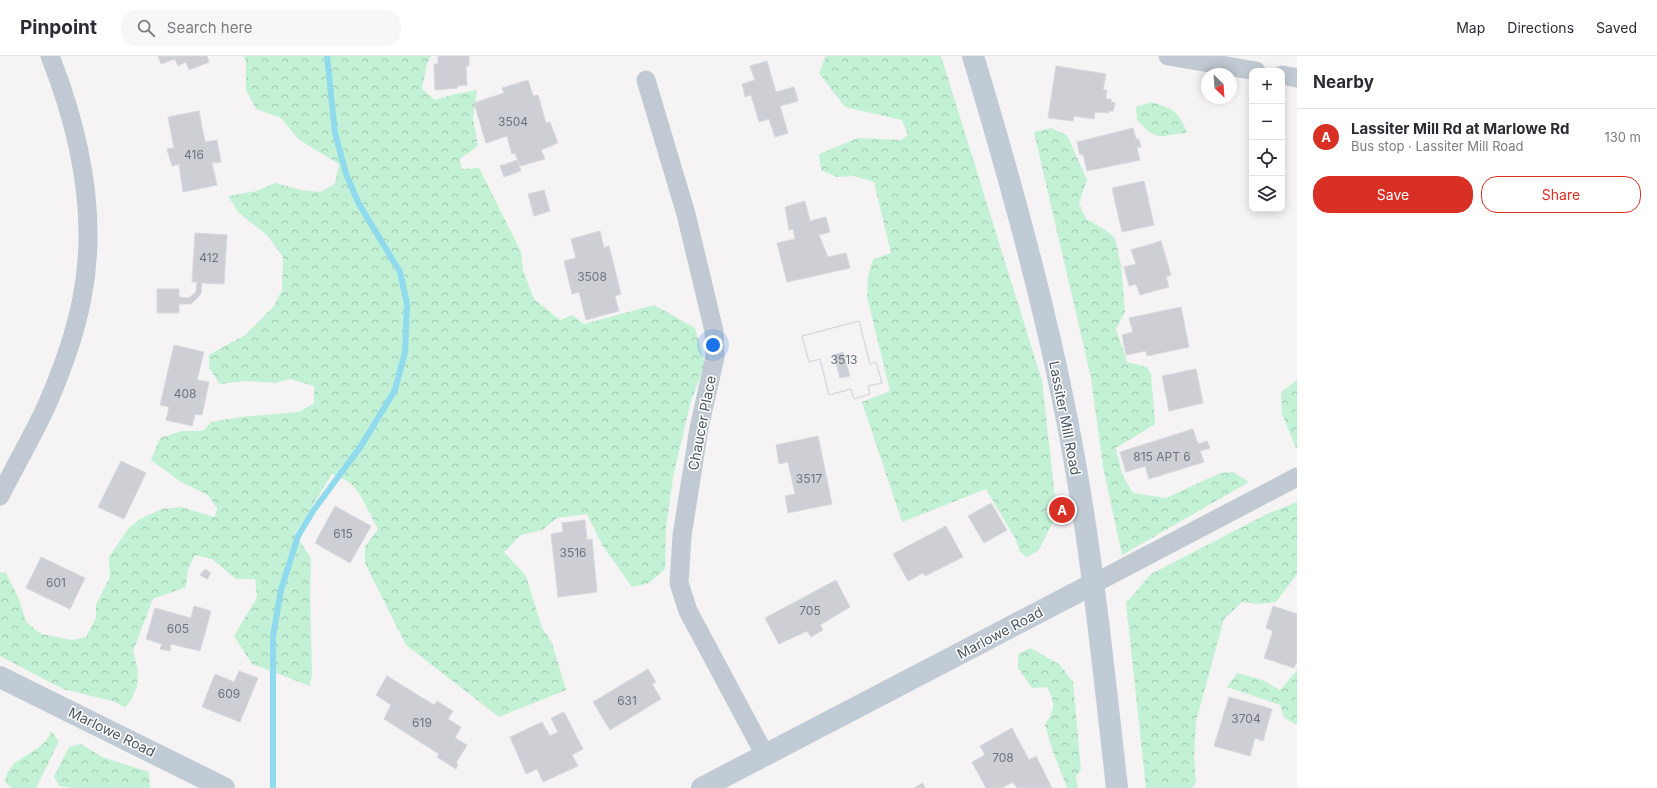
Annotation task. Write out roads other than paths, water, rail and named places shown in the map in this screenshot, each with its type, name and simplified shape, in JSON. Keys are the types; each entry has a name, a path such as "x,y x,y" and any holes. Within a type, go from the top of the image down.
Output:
{"main road":[{"name":"Lassiter Mill Road","path":"973,56 993,123 1040,301 1067,420 1093,584 1116,788"},
{"name":"Marlowe Road","path":"702,788 1093,584"},
{"name":"Marlowe Road","path":"0,677 224,788"}],"street":[{"path":"0,496 46,408 61,369 82,299 87,260 88,214 84,178 75,135 50,56"},
{"path":"1168,56 1249,70"},
{"path":"1285,76 1297,78"},
{"name":"Chaucer Place","path":"646,80 686,214 714,330 714,357 699,428 683,529 679,583 688,611 765,755"},
{"name":"Marlowe Road","path":"1093,584 1297,477"}],"waterway":[{"path":"273,788 273,636 281,590 298,536 313,511 361,446 395,390 405,352 407,304 400,272 359,204 346,174 335,133 327,56"}],"place":[{"name":"Lassiter Mill Rd at Marlowe Rd","path":"1062,510"}]}
